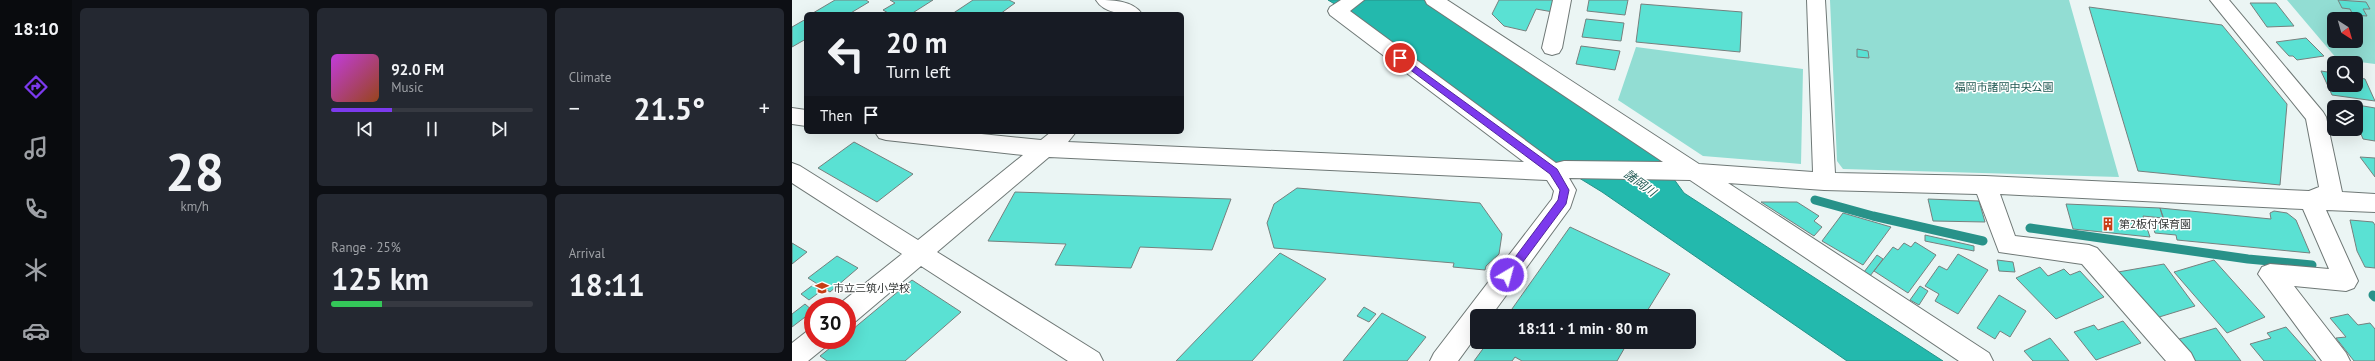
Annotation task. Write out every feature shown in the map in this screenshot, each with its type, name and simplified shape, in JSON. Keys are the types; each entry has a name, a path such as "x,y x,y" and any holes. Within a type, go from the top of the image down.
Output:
{"street":[{"path":"1105,0 1129,12"},
{"path":"1355,0 1337,11 1559,170 1565,190 1562,202 1443,361"},
{"path":"1434,0 1685,172 1980,361"},
{"path":"1552,48 1562,0"},
{"path":"1816,0 1824,181"},
{"path":"2219,0 2316,117 2331,192 2310,200"},
{"path":"792,116 804,118"},
{"path":"905,134 1046,149 1559,170 1685,172 1824,181 1985,185 2375,203"},
{"path":"856,306 1063,134"},
{"path":"792,172 918,254 1090,361"},
{"path":"1985,185 2007,245 2089,255 2182,361"},
{"path":"2310,200 2346,281 2270,274 2337,361"},
{"path":"792,359 804,349"}],"green space":[{"name":"福岡市諸岡中央公園","path":"1830,0 2069,0 2119,177 1843,169 1837,161"},
{"path":"2287,0 2375,0 2375,64 2363,62 2363,56 2334,56 2328,48 2363,48 2363,12 2327,12 2327,47"},
{"path":"1636,47 1803,69 1801,164 1703,156 1618,100"}],"water":[{"name":"諸岡川","path":"1328,0 1424,0 1655,153 1684,193 1943,361 1847,361 1602,192 1540,154 1351,14"}],"building":[{"path":"835,0 866,0 869,2 852,12 815,12"},
{"path":"890,0 933,0 914,12 886,12 883,10 895,3"},
{"path":"973,0 1009,0 1015,3 1003,12 955,12"},
{"path":"1499,0 1555,0 1553,12 1536,9 1526,31 1504,26 1492,14"},
{"path":"1589,0 1628,0 1625,15 1587,11"},
{"path":"2338,0 2366,2 2370,9 2363,9 2367,16 2363,16 2363,12 2352,12 2350,9 2342,8"},
{"path":"2250,3 2276,3 2294,26 2267,27"},
{"path":"1641,4 1742,12 1740,52 1636,42"},
{"path":"2089,7 2222,25 2287,104 2280,185 2138,171"},
{"path":"1586,19 1624,23 1621,41 1582,37"},
{"path":"804,20 804,40 792,47 792,27"},
{"path":"2306,38 2324,56 2297,60 2293,56 2289,56 2276,42"},
{"path":"1581,46 1620,51 1615,70 1576,64"},
{"path":"1857,49 1868,51 1869,58 1857,57"},
{"path":"2321,71 2327,72 2327,84"},
{"path":"2363,79 2365,79 2375,101 2332,95 2331,92 2363,92"},
{"path":"2363,106 2375,108 2375,141 2363,139"},
{"path":"854,142 913,174 877,202 818,168"},
{"path":"2360,157 2375,158 2375,177"},
{"path":"1297,188 1480,203 1502,234 1499,254 1486,266 1485,270 1453,267 1454,263 1274,248 1267,223 1274,204"},
{"path":"1015,192 1231,199 1212,250 1140,247 1131,268 1055,265 1066,244 988,241"},
{"path":"1928,199 1979,201 1985,222 1933,221"},
{"path":"1761,202 1797,202 1819,216 1814,221 1822,227 1814,236"},
{"name":"第2板付保育園","path":"2066,204 2160,208 2163,218 2143,216 2150,237 2073,229"},
{"path":"2160,208 2271,219 2270,213 2274,211 2287,213 2296,220 2310,253 2177,240 2176,235 2155,233 2151,221 2165,222"},
{"path":"1843,213 1891,227 1863,265 1822,241"},
{"path":"2350,220 2373,222 2375,225 2375,268 2365,267 2357,251"},
{"path":"1570,227 1670,274 1648,309 1512,309"},
{"path":"1925,235 1974,246 1974,251 1925,241"},
{"path":"1915,242 1936,255 1908,293 1874,271 1893,247 1898,250 1904,243 1911,247"},
{"path":"792,243 807,252 792,264"},
{"path":"1280,253 1326,279 1252,361 1176,361"},
{"path":"1958,254 1988,270 1958,314 1935,301 1939,294 1925,286 1939,266 1947,270"},
{"path":"1877,255 1883,259 1870,276 1864,272"},
{"path":"837,256 858,268 830,292 808,278"},
{"path":"1997,260 2013,262 2015,272 1999,271"},
{"path":"2214,260 2265,317 2227,333 2174,272"},
{"path":"2164,264 2195,306 2156,318 2118,272"},
{"path":"2040,267 2048,276 2064,269 2070,275 2080,271 2104,297 2056,319 2016,278"},
{"path":"912,280 961,312 905,361 827,361 820,356 829,349 856,349 856,327"},
{"path":"813,285 821,291 813,297 805,297 801,294"},
{"path":"1920,286 1928,291 1919,305 1910,300"},
{"path":"1999,295 2026,311 2010,337 2000,331 1995,339 1977,328"},
{"path":"804,305 804,318 792,327 792,314"},
{"path":"1364,307 1376,314 1369,322 1357,316"},
{"path":"1382,313 1426,337 1407,361 1343,361"},
{"path":"2348,314 2358,325 2370,323 2375,329 2375,361 2354,361 2336,338 2346,337 2330,318"},
{"path":"2123,321 2141,343 2096,360 2074,332 2094,325 2098,330"},
{"path":"2286,327 2316,361 2264,361 2250,344 2271,338 2267,333"},
{"path":"2216,328 2241,361 2194,361 2176,340"},
{"path":"2050,338 2069,361 2033,361 2024,351"},
{"path":"1483,349 1624,349 1617,361 1522,361 1515,357 1512,361 1474,361"}],"waterway":[{"path":"1815,200 1873,216 1983,241"},
{"path":"2030,228 2248,259 2312,265"}],"place":[{"name":"第2板付保育園","path":"2108,224"},
{"name":"市立三筑小学校","path":"822,288"}],"route":[{"path":"1400,58 1554,172 1565,190 1562,202 1507,275"}]}
